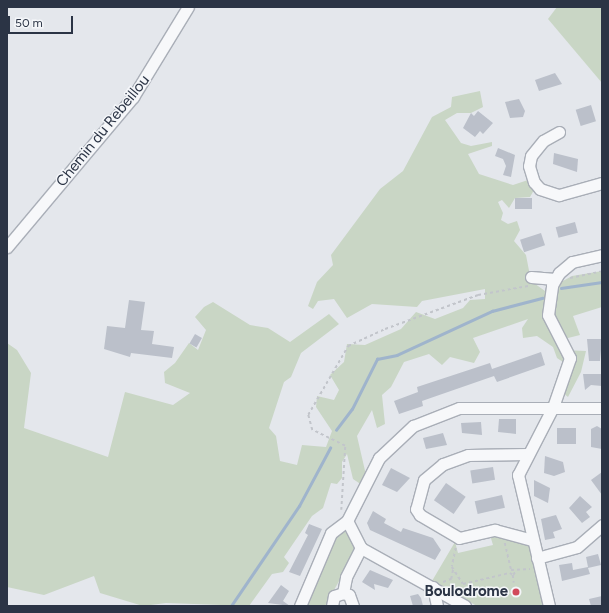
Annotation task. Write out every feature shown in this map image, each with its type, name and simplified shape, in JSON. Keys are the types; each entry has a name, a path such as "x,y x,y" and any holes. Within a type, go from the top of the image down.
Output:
{"street":[{"name":"Chemin du Rebeillou","path":"7,247 133,97 188,7"},
{"path":"559,132 543,141 531,156 529,166 534,182 540,189 559,195 602,182"},
{"path":"549,606 532,540 518,475 553,407 570,358 548,314 554,282 572,262 602,255"},
{"path":"532,281 554,282"},
{"path":"300,606 331,533 343,523 379,458 413,426 460,408 602,408"},
{"path":"528,454 468,455 443,464 424,480 416,509 420,516 459,538 495,530 532,540"},
{"path":"343,523 361,548 465,606"},
{"path":"537,558 577,547 602,525"},
{"path":"343,593 346,577 361,548"},
{"path":"433,587 437,606"},
{"path":"332,606 334,596 343,593"},
{"path":"343,593 352,600 353,606"}],"path":[{"path":"554,282 602,271"},
{"path":"343,523 345,446 312,430 308,415 348,346 478,295 532,281"},
{"path":"504,537 511,570 514,572 531,569"},
{"path":"456,548 451,562 453,570 464,584 509,573 511,570"},
{"path":"433,587 451,579 453,570"},
{"path":"509,573 512,575 514,582"}],"green space":[{"path":"557,7 602,7 602,83 548,19"},
{"path":"480,91 483,107 471,113 457,113 445,120 461,143 471,146 492,142 492,146 468,154 479,174 513,185 528,180 534,190 530,197 515,198 509,208 502,200 498,202 503,213 501,220 508,224 517,221 520,230 514,241 526,255 531,281 545,291 572,276 602,271 602,307 573,316 580,335 568,338 553,335 563,350 586,351 581,372 568,397 563,393 566,364 557,358 553,347 537,336 523,338 522,328 528,319 473,338 480,352 474,363 450,357 442,365 429,354 404,362 391,387 382,395 385,424 377,428 372,410 357,436 366,475 362,485 353,479 347,454 342,462 342,478 337,484 331,483 323,508 312,516 284,557 289,563 283,572 272,574 249,606 166,603 143,606 100,593 94,576 44,595 7,587 7,343 17,350 31,373 24,428 108,457 125,392 173,405 190,393 165,383 164,372 175,363 189,343 198,350 206,330 195,317 204,307 213,302 250,325 268,328 290,342 329,314 339,324 301,353 291,377 284,382 269,428 276,436 280,461 297,465 302,445 326,447 332,431 316,407 317,396 334,400 339,390 330,375 344,362 347,344 365,345 401,329 416,312 435,319 463,308 470,300 485,299 485,289 422,301 417,307 372,304 347,318 334,299 318,301 313,309 308,306 317,282 333,265 331,255 380,189 403,171 432,117 451,107 452,97"},
{"path":"344,530 354,544 355,553 325,606 305,606 335,535"},
{"path":"490,535 530,546 544,606 477,606 432,581 455,542 458,553 493,545"}],"building":[{"path":"555,73 562,84 539,91 535,80"},
{"path":"519,99 525,111 523,117 510,118 505,102"},
{"path":"591,105 596,121 581,126 576,110"},
{"path":"478,111 493,123 483,134 480,131 475,137 463,128 471,113 474,116"},
{"path":"498,148 515,155 511,177 503,175 506,166 503,159 495,156"},
{"path":"554,153 578,159 577,172 553,164"},
{"path":"515,198 532,198 532,209 515,209"},
{"path":"575,222 578,233 559,238 556,227"},
{"path":"541,233 545,245 524,252 520,240"},
{"path":"129,300 145,302 141,330 154,331 152,344 174,347 172,358 131,353 130,357 104,349 107,326 125,328"},
{"path":"195,334 202,338 196,348 190,344"},
{"path":"587,339 602,339 600,361 589,361"},
{"path":"541,352 545,365 497,382 494,376 422,401 423,406 399,414 394,401 418,392 417,387 490,363 492,369"},
{"path":"583,374 602,374 602,386 591,385 585,390"},
{"path":"499,419 516,419 516,434 498,432"},
{"path":"481,422 482,435 462,433 461,423"},
{"path":"597,426 602,429 602,449 591,447 591,429"},
{"path":"557,428 576,428 576,444 557,444"},
{"path":"443,433 447,445 426,449 423,438"},
{"path":"545,456 563,462 565,472 554,476 544,473"},
{"path":"493,467 495,480 472,483 470,471"},
{"path":"391,468 410,478 397,492 382,485"},
{"path":"602,472 602,495 591,480"},
{"path":"534,480 550,488 548,503 534,496"},
{"path":"446,483 466,497 454,514 434,500"},
{"path":"502,495 505,508 478,514 475,501"},
{"path":"580,496 592,507 586,512 590,517 582,523 569,508"},
{"path":"373,511 386,519 384,523 401,532 403,528 433,538 441,550 435,560 370,530 367,523"},
{"path":"556,515 562,529 553,532 555,538 545,540 541,519"},
{"path":"309,524 322,529 300,576 289,572 308,535 305,533"},
{"path":"598,554 601,565 588,568 590,574 562,581 559,565 572,563 573,570 588,567 586,557"},
{"path":"370,570 393,580 388,588 374,584 375,590 362,582"},
{"path":"281,585 289,591 283,601 290,606 268,603"},
{"path":"418,594 421,598 423,606 413,606 410,596"},
{"path":"602,596 602,606 591,606 589,599"}],"waterway":[{"path":"561,288 602,282"},
{"path":"336,430 352,409 377,359 397,355 492,311 542,298"},
{"path":"231,606 299,506 330,448"}],"place":[{"name":"Boulodrome","path":"516,592"}]}
